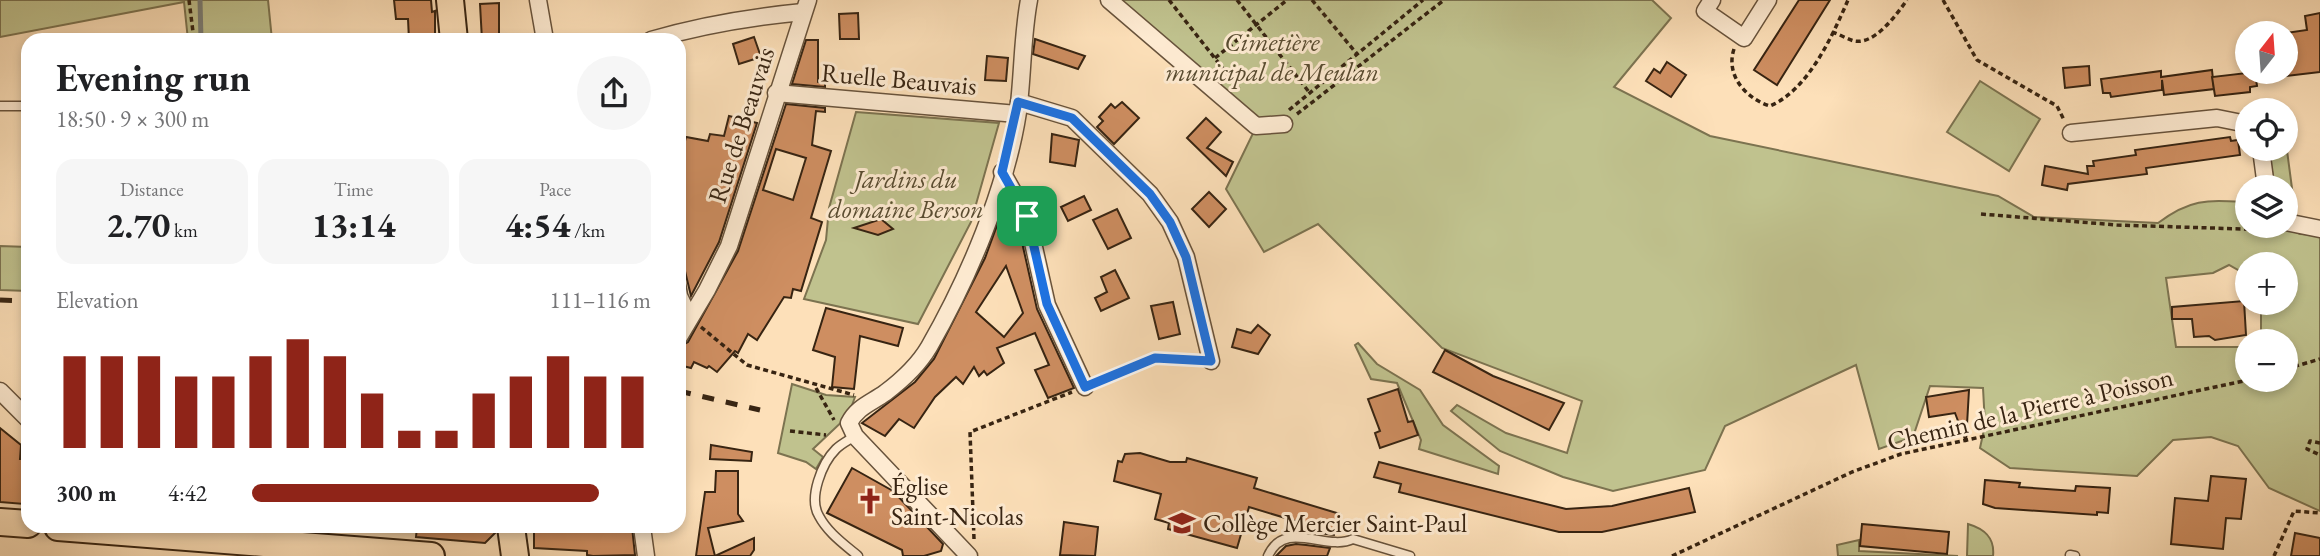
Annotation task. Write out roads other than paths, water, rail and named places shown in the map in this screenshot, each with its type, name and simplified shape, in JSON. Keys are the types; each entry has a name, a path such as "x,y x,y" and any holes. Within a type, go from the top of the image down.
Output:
{"main road":[{"path":"450,0 453,33"},
{"path":"0,522 21,524"},
{"path":"126,533 234,546 431,556"},
{"path":"512,533 516,556"}],"street":[{"path":"538,0 544,33"},
{"path":"972,549 847,430 849,421 857,410 907,373 928,349 978,249 1018,108 1022,36 1029,0"},
{"path":"1110,0 1255,126 1285,118"},
{"path":"1712,0 1705,11 1744,38 1768,0"},
{"path":"675,33 806,6"},
{"name":"Rue de Beauvais","path":"686,326 729,246 806,6"},
{"name":"Ruelle Beauvais","path":"776,93 1018,108 1072,118 1150,194 1170,222 1186,257 1211,361"},
{"path":"2071,133 2217,118 2235,122"},
{"path":"1002,172 1027,216 1047,304 1085,387"},
{"path":"2298,226 2320,229"},
{"path":"0,391 21,412"},
{"path":"643,533 646,556"}],"lane":[{"path":"0,106 21,106"},
{"path":"686,302 692,317"},
{"path":"847,430 824,466 814,500 817,513 828,529 858,556"},
{"path":"1268,556 1272,547 1292,536 1341,545 1353,539 1410,556"}],"waterway":[{"path":"200,0 201,33"}],"railway":[{"path":"0,300 21,301"},
{"path":"686,393 760,410"}],"place":[{"name":"Église Saint-Nicolas","path":"870,501"},
{"name":"Collège Mercier Saint-Paul","path":"1182,523"}],"park label":[{"name":"Cimetière municipal de Meulan","path":"1272,57"},
{"name":"Jardins du domaine Berson","path":"906,194"}]}
